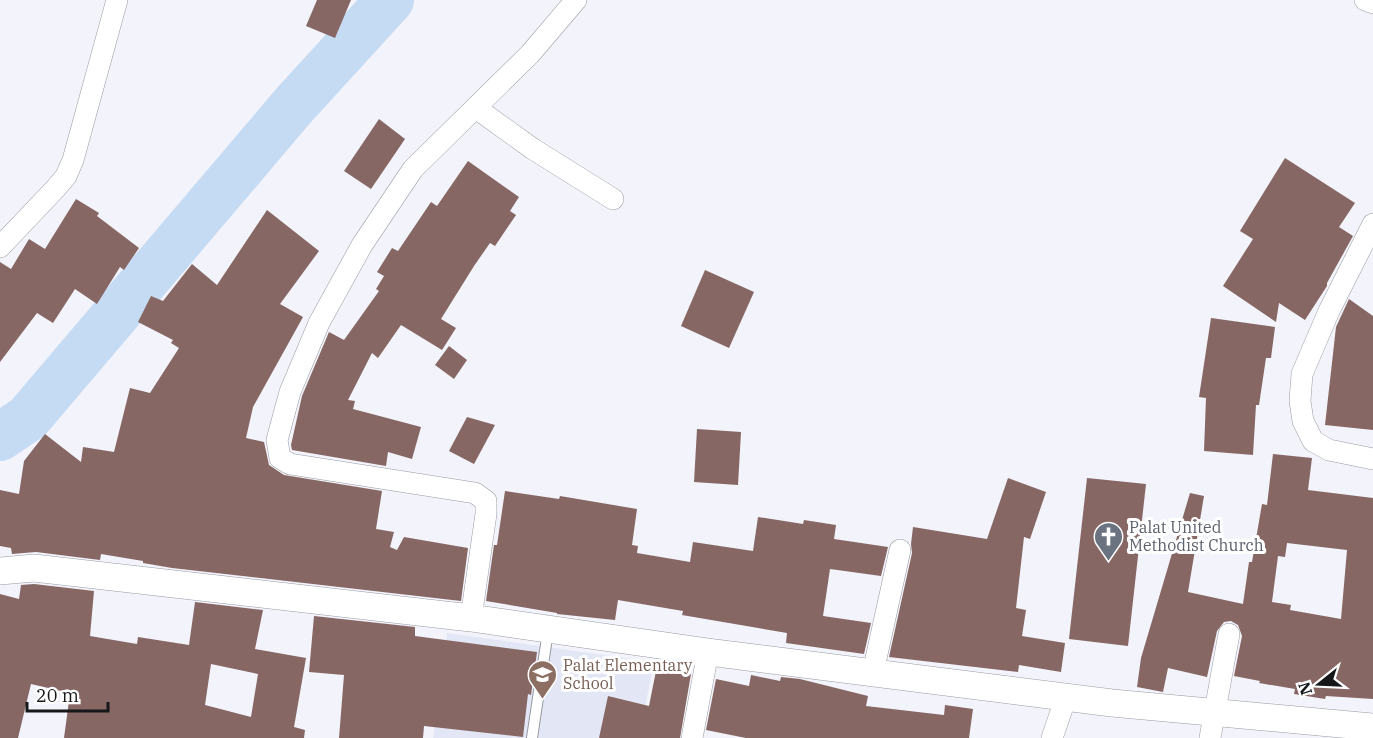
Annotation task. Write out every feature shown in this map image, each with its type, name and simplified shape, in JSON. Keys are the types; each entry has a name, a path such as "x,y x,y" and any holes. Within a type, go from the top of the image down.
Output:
{"street":[{"path":"0,247 66,176 73,160 117,0"},
{"path":"471,618 486,501 475,493 290,464 280,458 277,440 290,392 319,324 362,245 413,169 530,54 576,0"},
{"path":"1365,0 1373,3"},
{"path":"476,108 532,149 613,199"},
{"path":"1373,224 1329,311 1302,374 1300,400 1303,421 1312,441 1329,450 1373,459"},
{"path":"873,672 900,550"},
{"path":"0,571 34,568 471,618 548,631 1066,697 1213,726 1373,727"},
{"path":"1213,726 1229,634"},
{"path":"692,738 708,652"},
{"path":"1052,738 1066,697"}],"lane":[{"path":"532,738 548,631"}],"shaded area":[{"name":"Palat Elementary School","path":"447,633 654,662 639,738 433,738"}],"building":[{"path":"317,0 351,0 335,38 306,26"},
{"path":"379,119 405,139 371,189 344,171"},
{"path":"1285,158 1355,203 1339,227 1353,236 1327,286 1305,320 1279,303 1276,322 1223,286 1253,239 1240,231"},
{"path":"468,161 519,197 510,211 516,215 495,246 490,243 441,319 456,328 442,350 401,325 378,358 372,353 348,400 355,401 353,409 421,427 412,459 388,452 386,466 292,450 291,445 302,396 329,332 344,340 379,291 376,289 384,276 377,272 392,248 398,251 431,202 437,206"},
{"path":"76,199 99,213 97,216 139,248 124,270 120,267 97,304 75,289 53,323 37,313 0,362 0,262 11,269 29,239 45,249"},
{"path":"267,210 319,251 280,304 303,317 253,407 246,438 264,442 269,465 284,475 382,491 376,529 394,532 390,547 397,550 404,537 468,548 461,601 172,568 101,554 100,560 36,552 12,554 11,548 0,546 0,490 19,494 24,461 45,434 81,462 83,447 114,452 130,388 150,393 179,348 171,343 173,340 138,322 151,296 163,301 192,264 217,285"},
{"path":"705,270 754,292 729,348 681,326"},
{"path":"1349,299 1373,316 1373,430 1325,425 1336,327"},
{"path":"1211,318 1275,327 1271,358 1266,358 1259,405 1256,405 1253,455 1204,451 1206,398 1199,397"},
{"path":"449,346 467,360 454,379 435,365"},
{"path":"467,417 495,425 474,464 449,451"},
{"path":"697,429 741,432 738,485 694,482"},
{"path":"1273,454 1312,458 1308,490 1373,498 1373,699 1326,696 1325,699 1294,694 1295,689 1234,676 1242,636 1238,625 1231,621 1224,622 1217,631 1207,677 1168,668 1163,692 1137,687 1141,658 1190,493 1204,496 1188,592 1243,604 1249,562 1252,562 1262,504 1267,505","holes":["1287,543 1347,550 1341,619 1290,610 1291,605 1272,602 1278,556 1285,557"]},
{"path":"1008,478 1046,492 1030,539 1024,537 1016,608 1026,610 1022,636 1065,643 1061,672 1019,665 1018,672 889,657 912,553 913,527 987,539"},
{"name":"Palat United Methodist Church","path":"1087,478 1146,484 1128,646 1069,639"},
{"path":"505,491 559,499 560,496 637,509 632,545 638,546 637,553 690,562 693,542 753,551 758,517 803,524 804,520 836,525 834,539 888,547 881,576 830,569 823,616 871,623 864,654 786,643 787,633 682,615 683,611 618,600 615,620 557,614 486,601"},
{"path":"34,584 94,591 90,636 137,644 138,637 189,645 195,602 263,610 255,649 306,658 294,727 305,730 304,738 64,738 70,693 31,684 18,738 0,738 0,594 19,599 21,585","holes":["211,664 258,674 251,717 205,705"]},
{"path":"314,616 415,627 415,636 537,652 531,695 528,694 523,737 424,726 423,738 339,738 344,675 309,672"},
{"path":"657,666 691,674 680,738 599,738 608,696 649,706"},
{"path":"751,675 780,681 781,677 800,679 868,696 866,706 944,715 945,705 973,709 969,738 746,738 706,730 716,679 749,686"}],"waterway":[{"path":"0,437 28,418 294,105 390,0"}],"place":[{"name":"Palat United Methodist Church","path":"1108,562"},
{"name":"Palat Elementary School","path":"542,700"}]}
